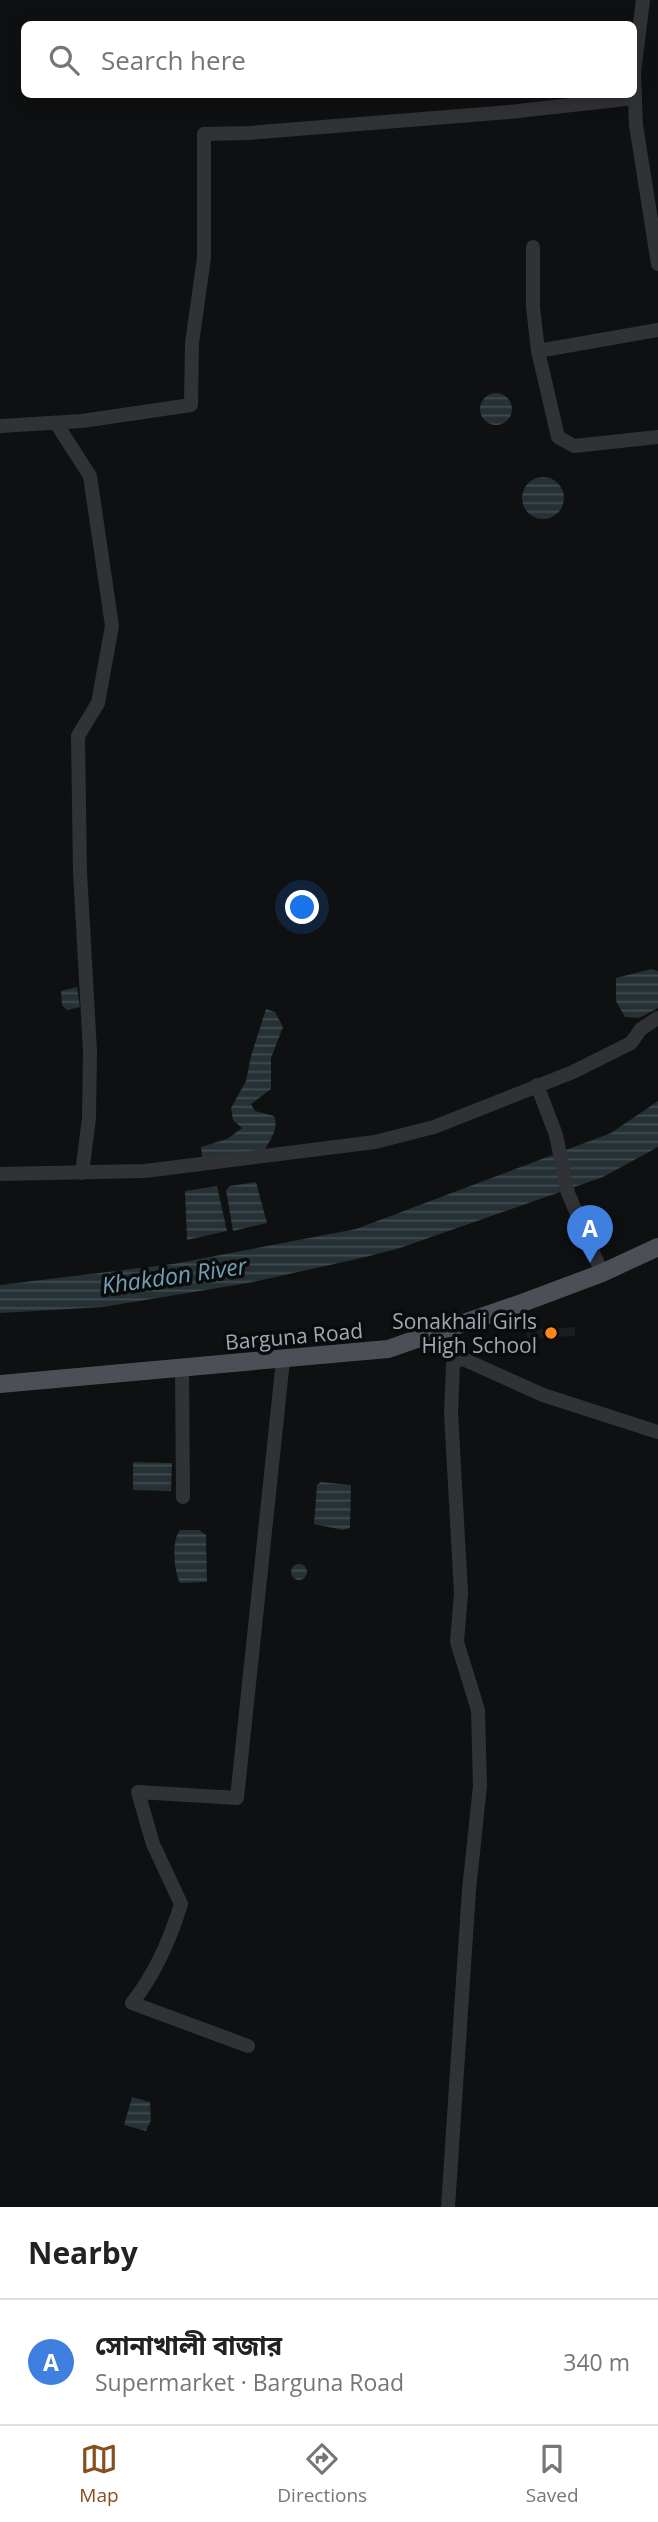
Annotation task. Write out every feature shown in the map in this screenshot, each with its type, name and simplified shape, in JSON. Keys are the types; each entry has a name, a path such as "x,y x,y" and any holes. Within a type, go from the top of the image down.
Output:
{"main road":[{"name":"Barguna Road","path":"0,1384 354,1354 421,1340 602,1273 658,1247"}],"street":[{"path":"637,49 643,0"},
{"path":"0,426 56,423 191,405 192,343 204,258 204,134 509,112 635,98 636,125 658,264"},
{"path":"533,247 533,307 538,351 558,437 573,446 658,437"},
{"path":"538,351 658,330"},
{"path":"56,423 90,476 113,625 98,703 78,736 80,872 90,1051 89,1118 82,1173"},
{"path":"0,1174 145,1171 375,1142 434,1127 610,1055 631,1043 641,1029 658,1018"},
{"path":"537,1085 558,1147 568,1193 602,1273"},
{"path":"421,1340 543,1395 658,1432"},
{"path":"448,2207 469,1890 480,1786 478,1710 457,1642 461,1593 451,1413 453,1366 461,1357"},
{"path":"248,2046 132,2003 147,1984 168,1942 181,1904 153,1844 138,1792 237,1798 283,1360"},
{"path":"182,1369 183,1497"}],"shaded area":[{"name":"Sonakhali Girls High School","path":"575,1327 575,1336 527,1339 526,1330"}],"water":[{"path":"496,393 507,398 512,409 507,420 496,425 485,420 480,409 485,398"},
{"path":"543,477 558,483 564,498 558,513 543,519 528,513 522,498 528,483"},
{"path":"651,969 658,971 658,1008 639,1018 625,1017 616,1001 616,978"},
{"path":"77,987 80,1007 67,1010 62,1005 61,991"},
{"path":"266,1009 275,1012 283,1027 271,1058 271,1089 251,1104 255,1111 274,1116 274,1133 265,1149 210,1159 202,1157 201,1147 227,1139 242,1128 233,1120 231,1108 246,1081"},
{"name":"Khakdon River","path":"658,1101 658,1147 603,1177 397,1249 248,1283 103,1307 0,1313 0,1285 173,1264 356,1229 611,1133"},
{"path":"256,1182 267,1223 233,1231 226,1190 230,1186"},
{"path":"217,1186 227,1231 187,1240 185,1191"},
{"path":"133,1462 172,1463 171,1491 133,1490"},
{"path":"321,1482 351,1485 350,1528 343,1530 314,1524 317,1485"},
{"path":"180,1530 199,1530 206,1535 207,1582 180,1583 174,1556 175,1541"},
{"path":"296,1564 302,1564 307,1572 305,1578 296,1580 291,1575 291,1569"},
{"path":"132,2097 150,2102 151,2120 146,2131 124,2125"}],"place":[{"name":"সোনাখালী বাজার","path":"590,1263"},
{"name":"Sonakhali Girls High School","path":"551,1333"}]}
